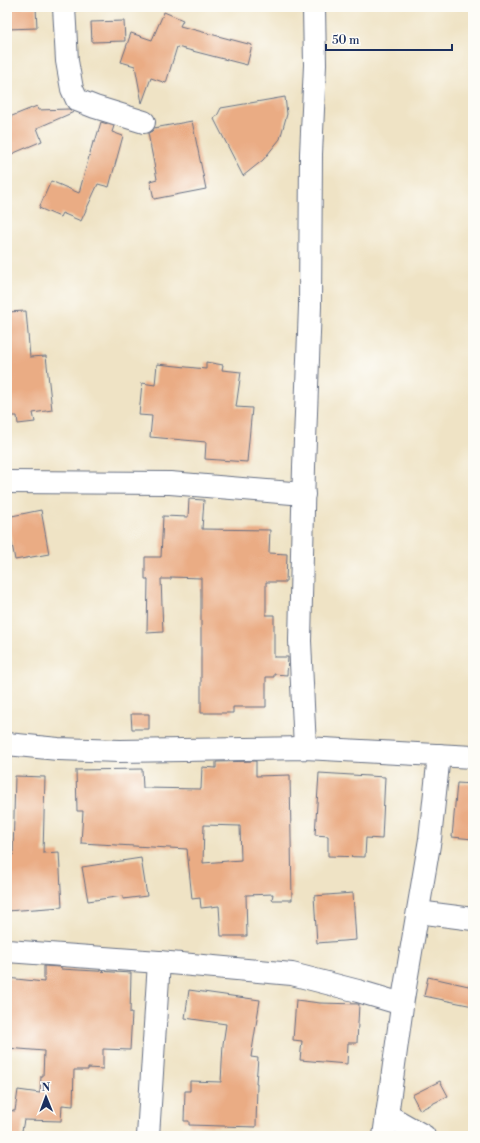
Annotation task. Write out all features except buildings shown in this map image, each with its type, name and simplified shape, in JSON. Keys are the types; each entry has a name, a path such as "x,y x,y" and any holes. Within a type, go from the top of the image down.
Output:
{"street":[{"path":"64,7 67,61 72,89 77,100 144,122"},
{"path":"305,748 300,641 310,306 312,154 316,65 314,7"},
{"path":"7,482 170,483 304,494"},
{"path":"7,744 58,749 120,750 305,748 473,757"},
{"path":"424,1136 385,1126 402,1004 430,840 439,755"},
{"path":"418,912 473,919"},
{"path":"7,951 159,962 292,974 402,1004"},
{"path":"148,1136 159,962"}]}
